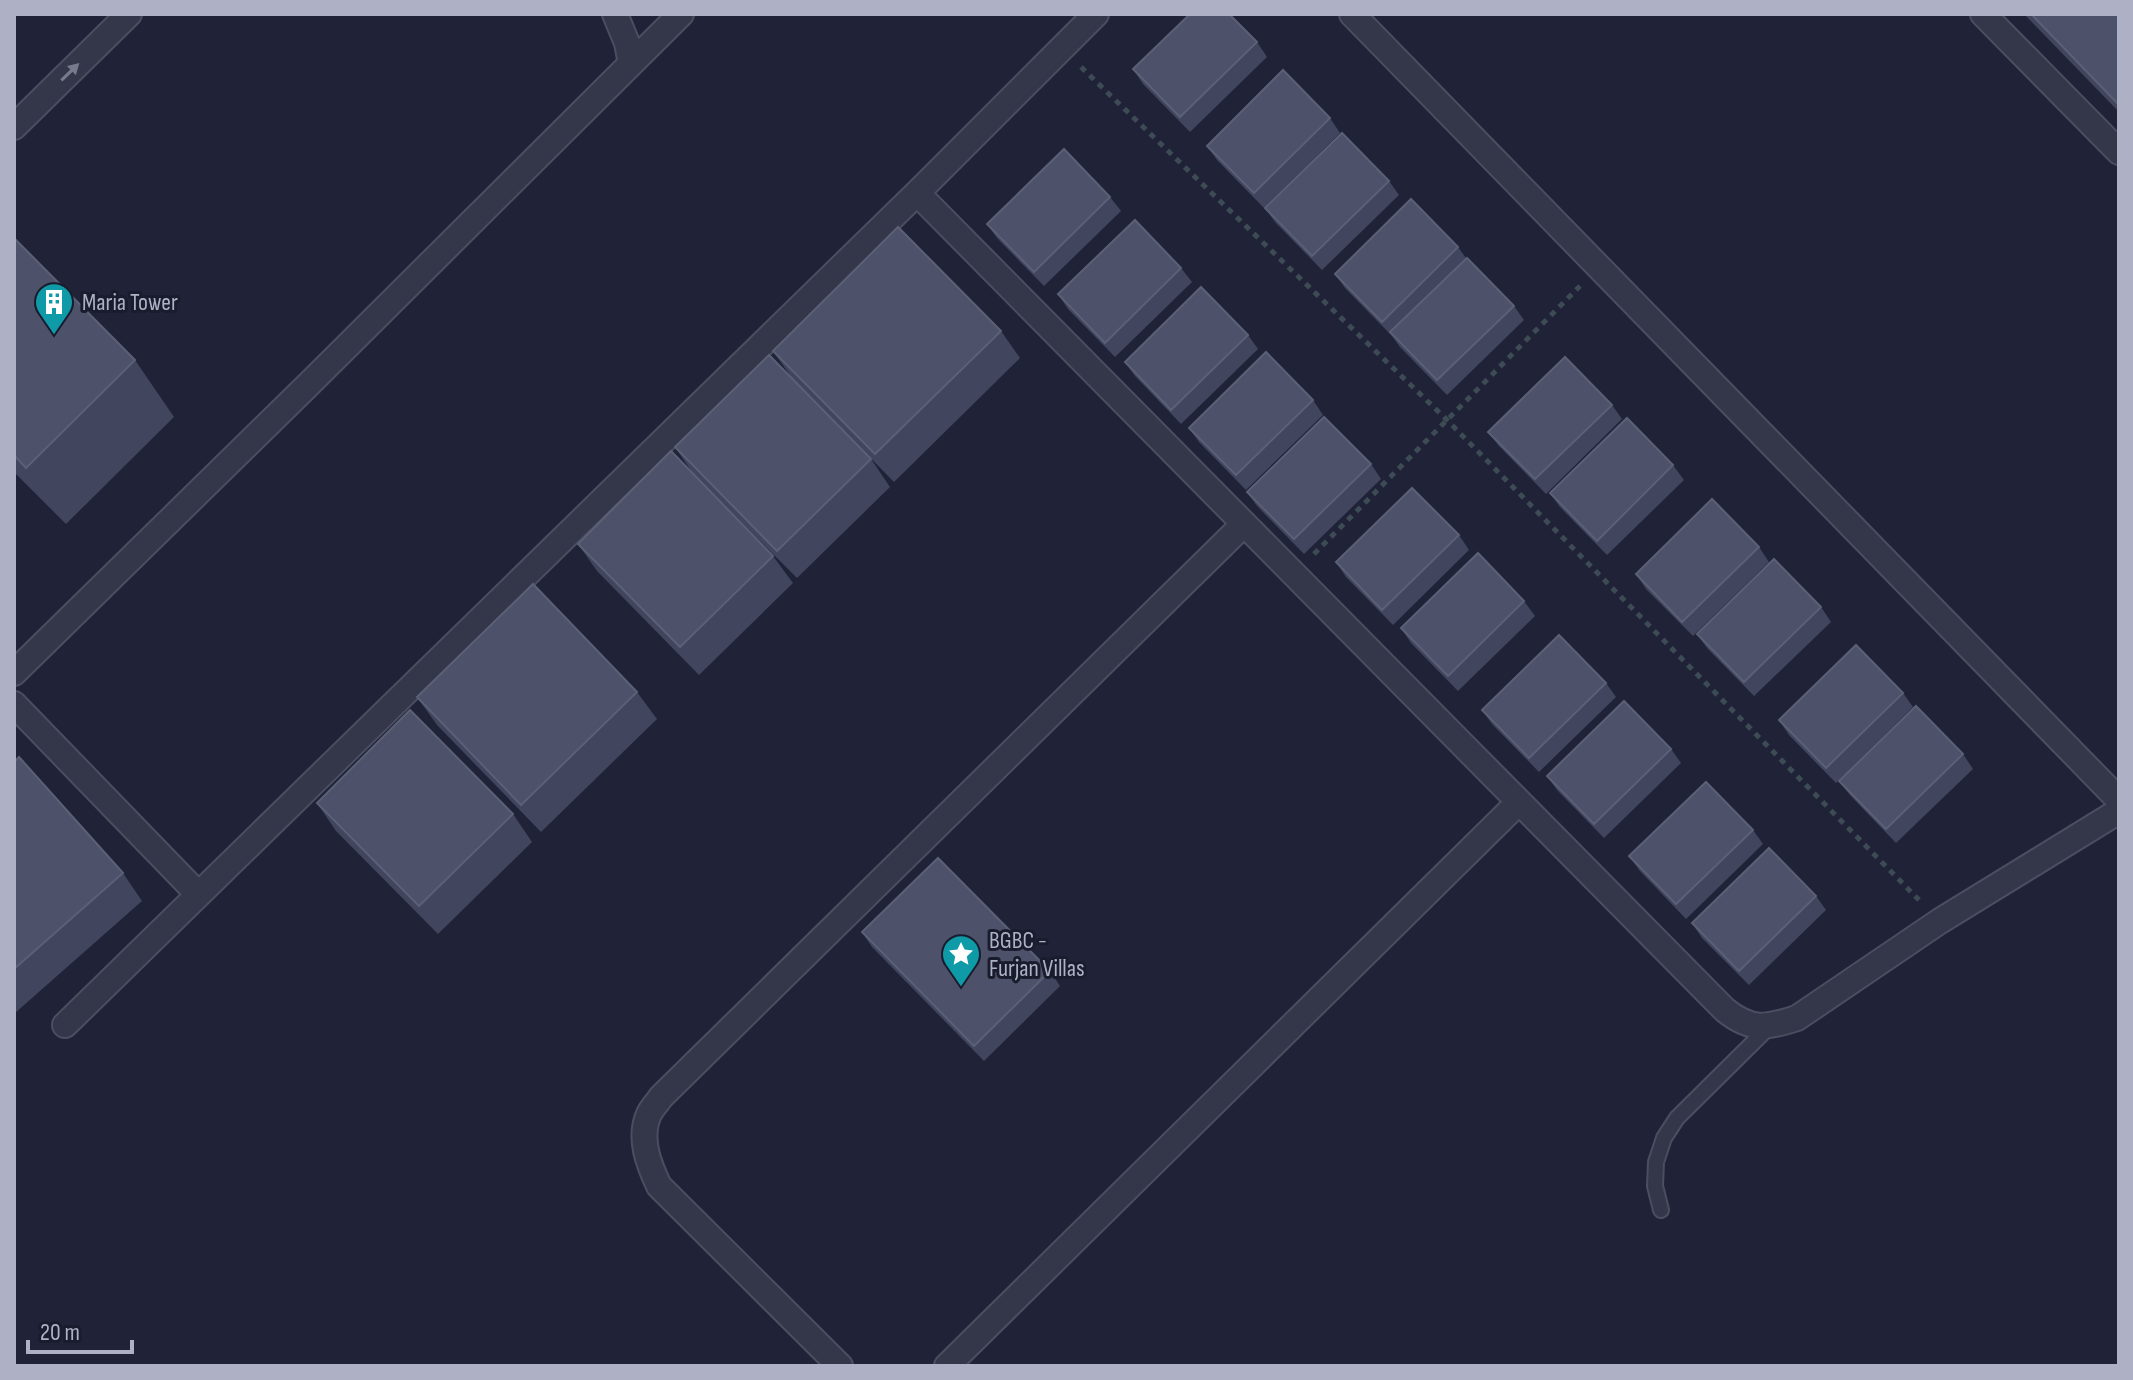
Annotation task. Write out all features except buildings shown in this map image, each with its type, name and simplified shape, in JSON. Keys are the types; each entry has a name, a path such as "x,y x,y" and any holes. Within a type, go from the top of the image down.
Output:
{"street":[{"path":"14,127 129,14"},
{"path":"615,14 627,43 631,64"},
{"path":"14,673 681,14"},
{"path":"65,1025 917,193 1096,14"},
{"path":"1352,14 2119,800"},
{"path":"1983,14 2119,152"},
{"path":"917,193 1738,1020 1753,1026 1770,1026 1797,1018 1940,921 2119,811"},
{"path":"840,1366 659,1186 648,1164 646,1152 648,1115 672,1086 1244,524"},
{"path":"14,704 198,894"},
{"path":"947,1366 1519,802"}],"lane":[{"path":"1661,1210 1655,1186 1656,1162 1664,1138 1677,1118 1770,1026"}],"path":[{"path":"1061,49 1447,420 1940,921"},
{"path":"1293,574 1600,266"}],"place":[{"name":"Maria Tower","path":"54,336"},
{"name":"BGBC - Furjan Villas","path":"961,988"}]}
